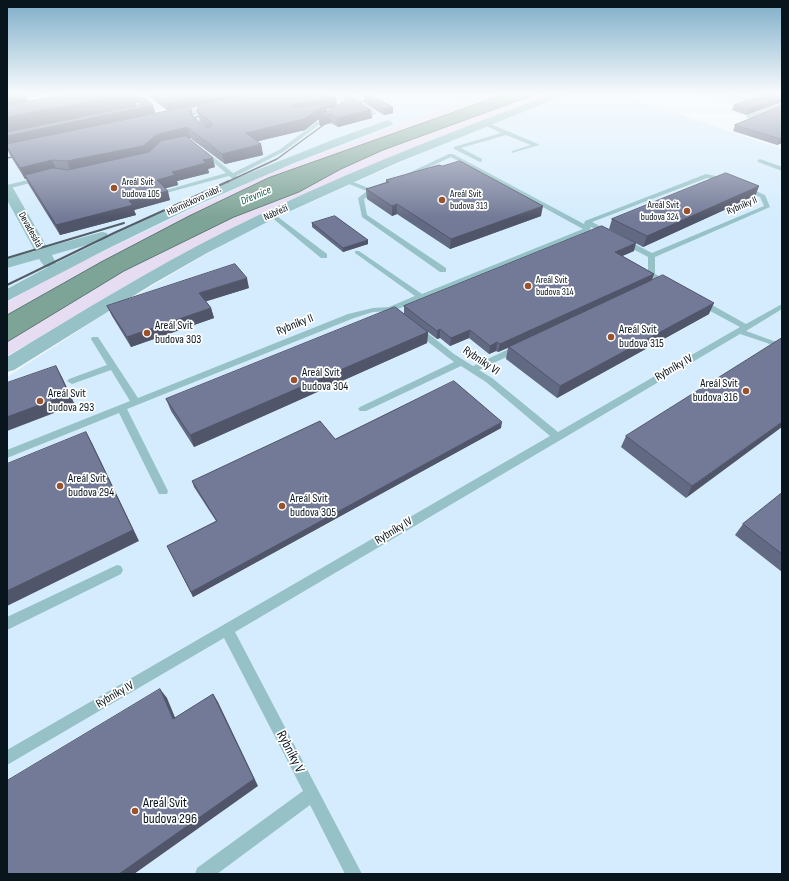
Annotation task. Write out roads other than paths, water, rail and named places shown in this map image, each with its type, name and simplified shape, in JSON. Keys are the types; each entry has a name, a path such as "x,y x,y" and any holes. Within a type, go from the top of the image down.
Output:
{"street":[{"name":"Hlavničkovo nábř.","path":"7,296 233,177 352,135"},
{"name":"Nábřeží","path":"7,366 126,293 230,235 346,181 455,135"},
{"name":"Devadesátá","path":"7,188 50,264 52,271"},
{"path":"7,262 92,238 128,232"}],"lane":[{"path":"166,191 233,177 281,151 302,135"},
{"path":"480,160 456,148 499,135"},
{"path":"512,135 536,144 514,152"},
{"path":"196,146 233,177"},
{"path":"391,182 452,155 588,226 652,256 651,275 658,282 674,288"},
{"path":"760,160 782,169"},
{"path":"7,188 50,176"},
{"name":"Rybníky II","path":"7,454 351,316 373,310 390,309 706,176 723,178 764,196 767,208 652,256"},
{"path":"346,181 371,192"},
{"path":"385,185 361,198 364,216 443,270"},
{"path":"272,215 324,256"},
{"path":"357,252 420,296"},
{"path":"693,298 742,329 782,347"},
{"name":"Rybníky IV","path":"7,758 556,436 782,306"},
{"name":"Rybníky VI","path":"390,309 489,380 556,436"},
{"path":"95,339 136,402"},
{"path":"473,369 529,343"},
{"path":"363,409 462,362"},
{"path":"72,381 113,366"},
{"path":"122,408 164,491"},
{"path":"7,624 117,570"},
{"name":"Rybníky V","path":"227,630 354,874"},
{"path":"203,874 312,794"}],"water":[{"name":"Dřevnice","path":"389,135 424,135 383,150 341,169 299,192 234,217 124,271 7,342 7,315 101,262 189,216 268,178"}],"railway":[{"path":"227,182 277,159 310,135"},
{"path":"7,158 23,155"},
{"path":"7,285 114,233 229,181"},
{"path":"7,258 124,223"}],"place":[{"name":"Areál Svit budova 105","path":"114,188"},
{"name":"Areál Svit budova 313","path":"442,200"},
{"name":"Areál Svit budova 324","path":"687,211"},
{"name":"Areál Svit budova 314","path":"528,286"},
{"name":"Areál Svit budova 303","path":"147,333"},
{"name":"Areál Svit budova 315","path":"611,337"},
{"name":"Areál Svit budova 304","path":"294,380"},
{"name":"Areál Svit budova 316","path":"746,391"},
{"name":"Areál Svit budova 293","path":"40,401"},
{"name":"Areál Svit budova 294","path":"60,486"},
{"name":"Areál Svit budova 305","path":"282,506"},
{"name":"Areál Svit budova 296","path":"135,811"}]}
